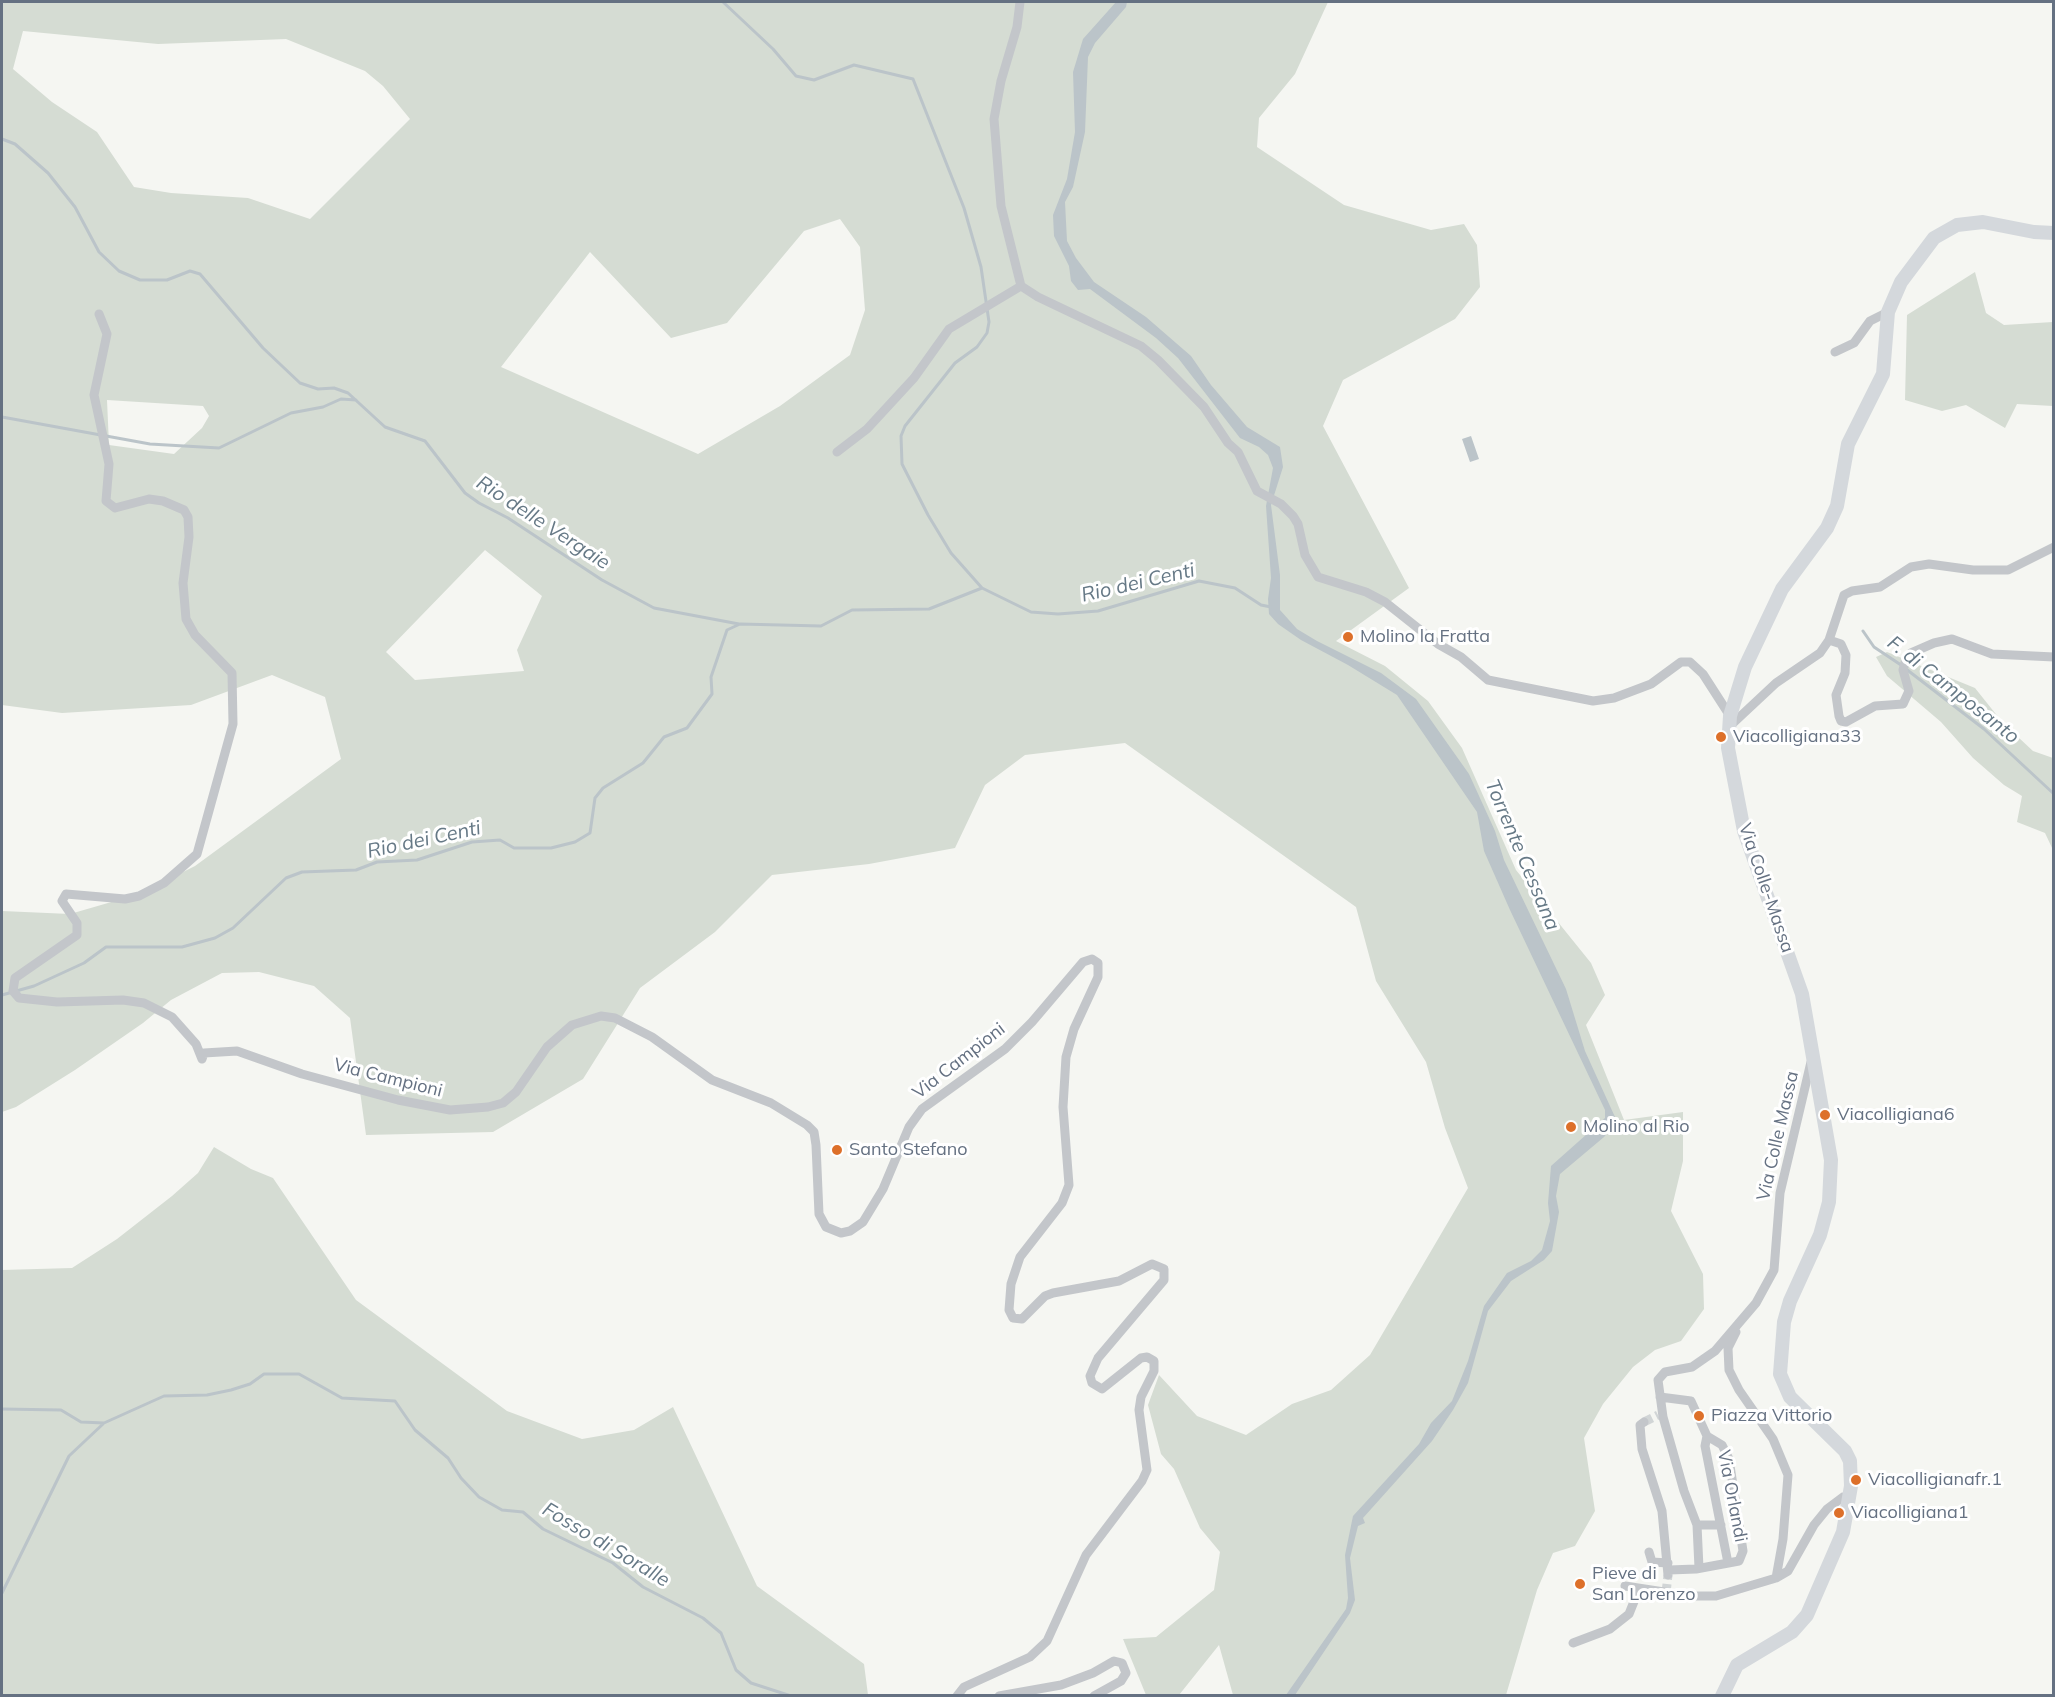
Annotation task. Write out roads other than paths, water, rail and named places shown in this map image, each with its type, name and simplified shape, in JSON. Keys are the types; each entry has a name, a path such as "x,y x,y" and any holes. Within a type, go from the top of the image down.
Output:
{"street":[{"path":"1020,2 1015,37 1001,81 994,119 1001,207 1022,286 1038,297 1130,340 1151,354 1204,407 1228,443 1238,452 1257,491 1281,504 1298,524 1305,555 1318,577 1366,592 1385,602 1438,644 1461,657 1488,680 1593,701 1614,698 1651,684 1680,662 1690,662 1704,674 1729,722 1776,683 1809,663 1829,640 1844,595 1852,591 1880,587 1911,567 1929,564 1973,570 2008,570 2054,547"},
{"name":"Via Colle-Massa","path":"1722,1695 1737,1665 1792,1632 1807,1615 1843,1532 1851,1496 1850,1461 1845,1451 1790,1397 1780,1374 1784,1322 1820,1235 1829,1202 1831,1160 1821,1091 1794,968 1744,831 1728,747 1729,722 1744,667 1782,589 1827,528 1837,506 1848,444 1884,374 1888,312 1901,282 1923,250 1944,231 1957,225 1983,222 2034,232 2054,233"},
{"path":"837,452 867,429 927,361 949,329 1022,286"},
{"path":"1835,352 1854,343 1870,321 1888,312"},
{"name":"Via Campioni","path":"99,314 107,334 94,395 98,432 109,464 105,496 108,505 115,508 155,499 173,504 184,510 188,517 189,537 183,583 186,619 195,635 232,673 233,724 197,854 164,884 140,896 125,899 70,892 63,896 63,905 76,923 77,935 15,978 12,991 19,998 47,1001 123,1000 144,1003 172,1017 196,1044 202,1059 204,1053 237,1051 302,1074 398,1100 450,1110 488,1107 503,1103 516,1092 547,1047 572,1025 601,1016 615,1018 652,1037 712,1080 771,1103 807,1125 813,1132 816,1145 819,1214 825,1227 841,1233 850,1231 863,1222 883,1189 909,1127 922,1109 1005,1049 1032,1022 1083,962 1092,959 1098,963 1098,977 1074,1029 1066,1057 1063,1107 1070,1185 1062,1203 1020,1257 1011,1284 1009,1310 1013,1318 1022,1319 1045,1296 1053,1293 1119,1281 1152,1264 1164,1269 1164,1280 1160,1286 1098,1358 1090,1376 1092,1383 1102,1389 1141,1358 1154,1361 1154,1371 1141,1396 1139,1410 1147,1470 1142,1481 1086,1555 1047,1641 1030,1657 964,1687 957,1695"},
{"path":"1829,640 1840,644 1846,655 1845,673 1836,695 1839,716 1841,721 1846,722 1875,706 1903,704 1909,691 1903,670 1906,660 1911,653 1934,643 1952,639 1992,654 2054,657"},
{"name":"Via Colle Massa","path":"1660,1397 1658,1380 1665,1372 1687,1369 1707,1358 1756,1303 1774,1270 1780,1193 1812,1058"},
{"path":"1740,1323 1728,1348 1729,1370 1739,1390 1773,1439 1788,1475 1783,1539 1776,1578"},
{"path":"1649,1552 1652,1562 1668,1569 1699,1568 1738,1561 1744,1544 1731,1467 1722,1445 1707,1436 1691,1401 1660,1397 1660,1415 1697,1524 1699,1568"},
{"path":"1644,1422 1640,1425 1642,1449 1662,1510 1668,1569"},
{"name":"Via Orlandi","path":"1707,1436 1705,1446 1728,1563"},
{"path":"1625,1586 1690,1596 1716,1596 1776,1578 1788,1571 1814,1525 1827,1509 1843,1497 1851,1496"},
{"path":"1697,1524 1721,1525"},
{"path":"1573,1643 1610,1629 1624,1618 1636,1600 1639,1588"},
{"path":"999,1695 1061,1685 1093,1673 1114,1661 1122,1663 1126,1673 1121,1680 1094,1695"}],"waterway":[{"path":"723,2 773,49 796,76 814,80 854,65 913,79 964,208 981,267 989,322 987,333 977,347 955,363 905,426 901,436 902,464 928,515 951,553 982,588 1031,612 1058,614 1098,611 1199,581 1235,588 1261,605 1271,607"},
{"name":"Rio delle Vergaie","path":"2,139 15,144 48,173 75,207 99,252 119,271 140,280 167,280 190,271 200,274 263,348 300,383 318,389 334,388 348,393 385,427 425,441 465,493 479,503 508,518 602,580 654,608 739,624"},
{"path":"2,417 150,444 219,448 291,413 323,407 341,399 356,400"},
{"name":"Rio dei Centi","path":"2,995 34,986 84,963 106,947 182,947 215,938 233,928 286,878 302,872 356,870 377,862 417,860 472,842 500,840 514,848 551,848 575,842 590,833 595,798 603,788 643,763 664,737 687,728 712,694 711,677 727,630 740,624 821,626 852,610 929,609 982,588"},
{"name":"F. di Camposanto","path":"1863,631 1874,647 1901,665"},
{"name":"F. di Camposanto","path":"1906,669 1984,729 2054,794"},
{"name":"Fosso di Soralle","path":"2,1409 61,1410 81,1422 104,1423 164,1396 207,1395 231,1390 250,1384 264,1374 299,1374 342,1398 395,1401 415,1430 448,1458 461,1478 479,1497 502,1510 523,1512 543,1529 613,1563 643,1587 703,1618 721,1633 736,1670 751,1683 791,1696"},
{"path":"2,1593 69,1456 103,1424"}],"tunnel":[{"path":"1644,1422 1658,1415"},
{"path":"1666,1593 1668,1575"}],"place":[{"name":"Molino la Fratta","path":"1348,637"},
{"name":"Viacolligiana33","path":"1721,737"},
{"name":"Viacolligiana6","path":"1825,1115"},
{"name":"Molino al Rio","path":"1571,1127"},
{"name":"Santo Stefano","path":"837,1150"},
{"name":"Piazza Vittorio","path":"1699,1416"},
{"name":"Viacolligianafr.1","path":"1856,1480"},
{"name":"Viacolligiana1","path":"1839,1513"},
{"name":"Pieve di San Lorenzo","path":"1580,1584"}],"water label":[{"name":"Torrente Cessana","path":"1522,855"}]}
